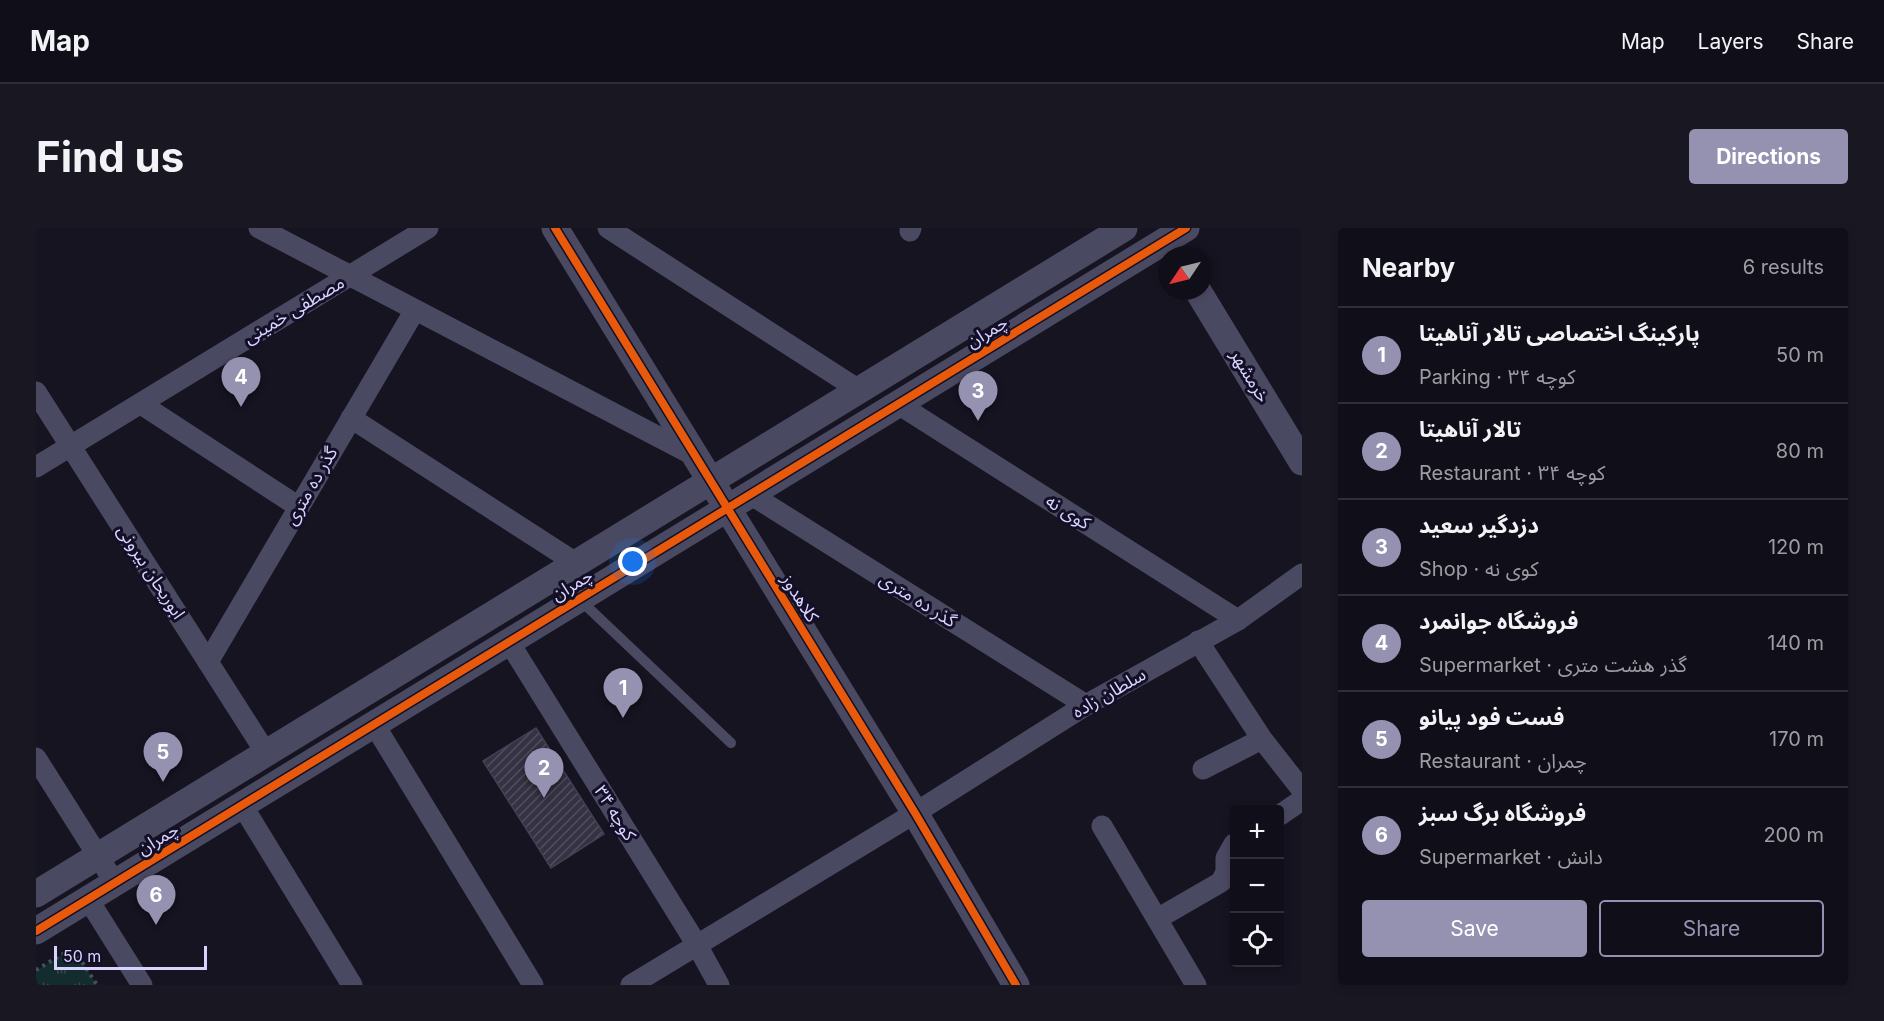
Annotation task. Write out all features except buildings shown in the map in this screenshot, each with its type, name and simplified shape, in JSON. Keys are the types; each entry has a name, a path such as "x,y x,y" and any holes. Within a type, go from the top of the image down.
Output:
{"street":[{"path":"259,228 695,456"},
{"name":"مصطفی خمینی","path":"36,467 428,228"},
{"name":"کلاهدوز","path":"555,228 915,813 1016,985"},
{"path":"608,228 859,390"},
{"name":"چمران","path":"36,894 1124,228"},
{"name":"چمران","path":"36,931 1172,238"},
{"name":"خرمشهر","path":"1204,300 1299,448"},
{"name":"گذر ده متری","path":"208,662 416,310"},
{"name":"ابوریحان بیرونی","path":"36,392 266,753"},
{"path":"141,404 299,507"},
{"name":"کوی نه","path":"898,404 1238,620"},
{"path":"351,418 576,563"},
{"name":"گذر ده متری","path":"750,494 1086,705"},
{"name":"سلطان زاده","path":"631,985 915,813 1086,705 1238,620 1302,574"},
{"path":"1198,641 1262,740 1302,790"},
{"name":"کوچه ۳۴","path":"509,642 697,945 719,985"},
{"path":"374,724 533,985"},
{"path":"1203,769 1262,740"},
{"path":"266,753 283,780"},
{"path":"36,758 115,883"},
{"path":"1284,812 1302,800"},
{"path":"242,805 352,985"},
{"path":"1101,826 1196,985"},
{"path":"1158,919 1221,882 1226,872 1226,858 1230,851"},
{"path":"72,872 142,985"}],"lane":[{"path":"579,599 731,743"}],"path":[{"path":"36,970 73,948 97,985"}],"green space":[{"path":"73,948 97,985 36,985 36,971"}],"cycle path":[{"path":"555,228 915,813 1016,985"},
{"path":"36,931 1186,228"}],"place":[{"name":"فروشگاه جوانمرد","path":"241,407"},
{"name":"دزدگیر سعید","path":"978,421"},
{"name":"پارکینگ اختصاصی تالار آناهیتا","path":"623,718"},
{"name":"فست فود پیانو","path":"163,782"},
{"name":"تالار آناهیتا","path":"544,798"},
{"name":"فروشگاه برگ سبز","path":"156,925"}]}
